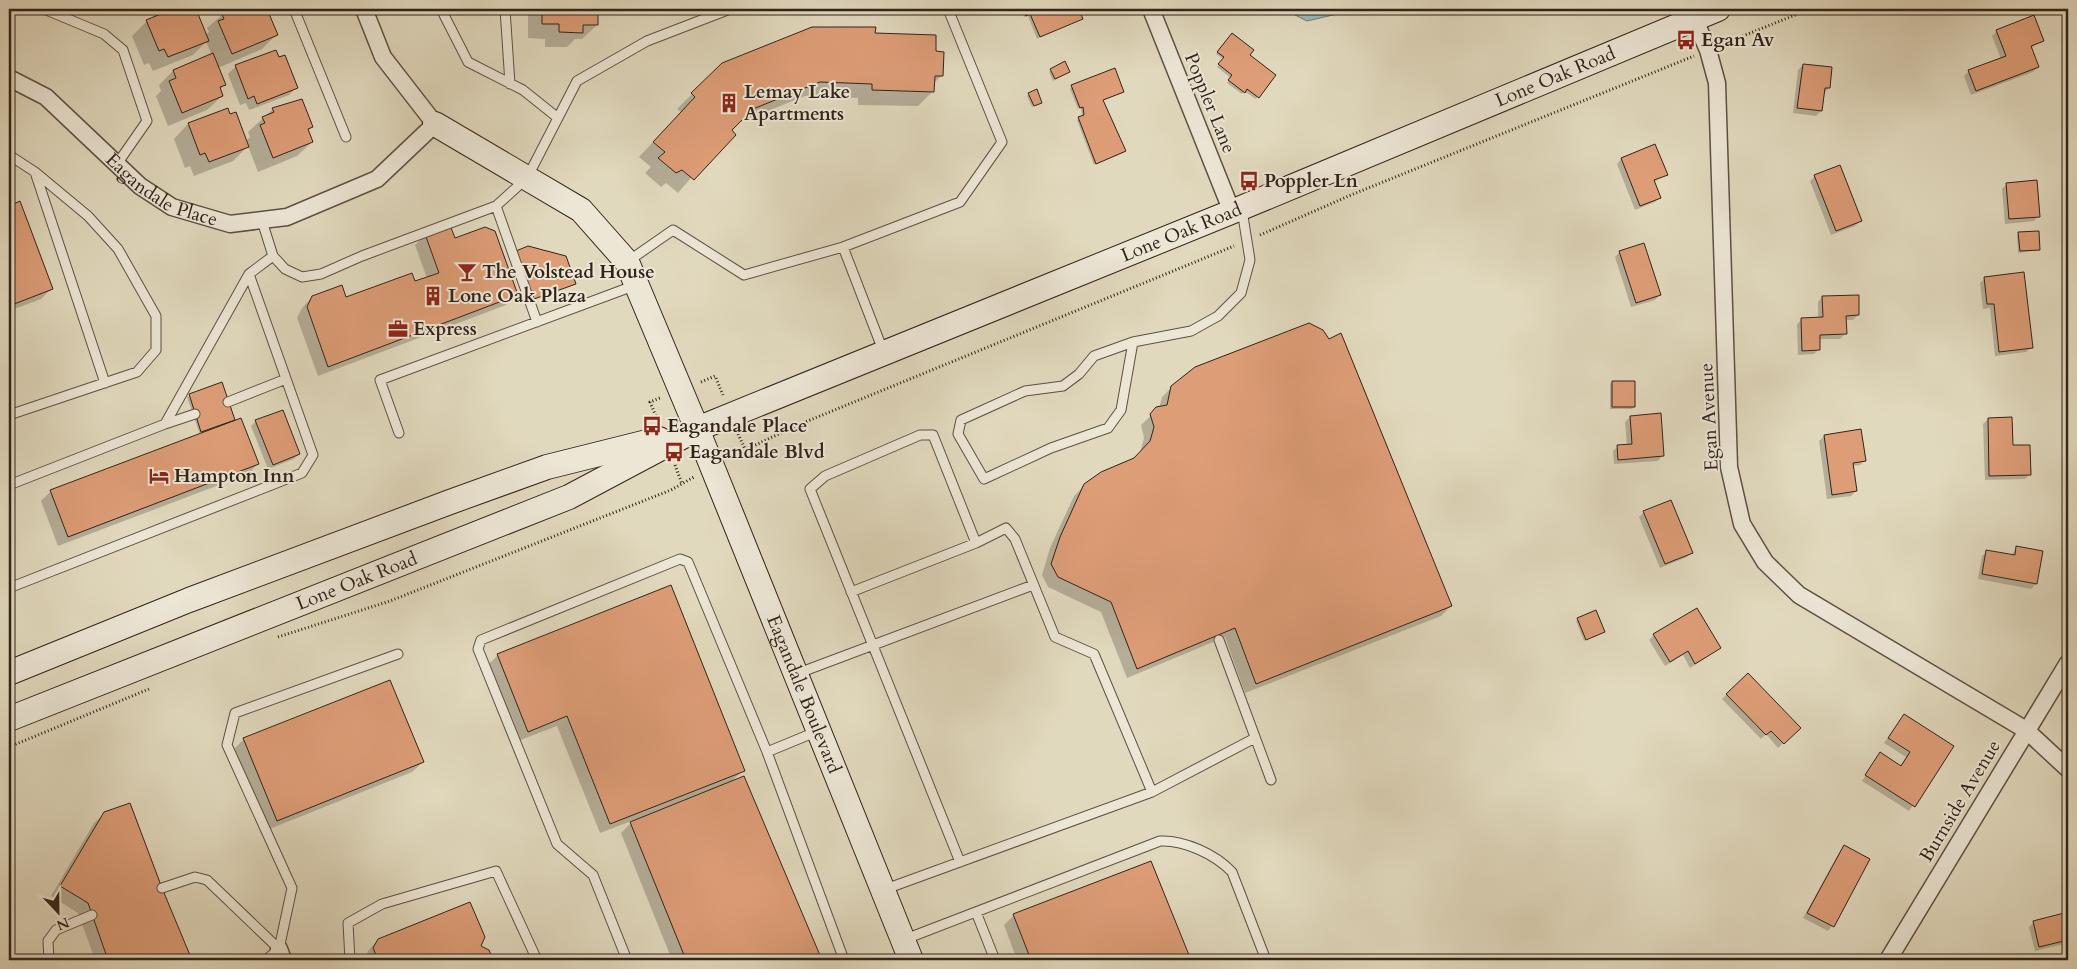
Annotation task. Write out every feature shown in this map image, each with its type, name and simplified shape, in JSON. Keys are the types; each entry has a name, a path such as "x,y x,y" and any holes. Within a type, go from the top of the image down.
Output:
{"main road":[{"name":"Lone Oak Road","path":"9,719 568,497 697,429 1237,210 1718,9"},
{"path":"435,124 582,210 627,262 697,429"},
{"name":"Lone Oak Road","path":"9,673 217,590 548,467 697,429"},
{"name":"Eagandale Boulevard","path":"697,429 907,950"},
{"path":"9,662 73,647"}],"street":[{"path":"364,9 384,57 435,124"},
{"name":"Poppler Lane","path":"1151,9 1237,210"},
{"name":"Egan Avenue","path":"1694,18 1708,50 1717,83 1729,467 1742,524 1765,562 1799,595 2026,730 2068,769"},
{"name":"Eagandale Place","path":"9,78 46,97 140,186 172,207 230,224 287,217 377,179 435,124"},
{"name":"Burnside Avenue","path":"1888,960 2068,663"}],"lane":[{"path":"44,9 104,34 123,50 147,121 117,164"},
{"path":"294,9 346,138"},
{"path":"441,9 468,62 523,90 558,118"},
{"path":"505,9 510,84"},
{"path":"262,221 273,256 293,274 311,276 496,206 527,178 577,81 647,41 730,9"},
{"path":"627,262 673,230 744,275 843,247 960,202 1002,142 948,9"},
{"path":"9,155 34,172 88,216 118,249 156,316 156,350 138,372 9,415"},
{"path":"34,172 105,383"},
{"path":"496,206 537,322"},
{"path":"1133,342 1121,410 1108,428 1051,448 984,478 958,434 961,420 1025,391 1063,386 1079,374 1094,356 1133,342 1191,331 1218,316 1241,293 1250,260 1237,210"},
{"path":"843,247 884,353"},
{"path":"165,424 249,274 273,256"},
{"path":"9,588 302,473 313,455 249,274"},
{"path":"399,433 380,380 636,284"},
{"path":"228,402 286,379"},
{"path":"9,485 165,424 196,414"},
{"path":"960,862 810,489 825,476 920,435 933,435 976,543"},
{"path":"851,592 976,543 1006,528 1015,539 1055,637 1094,654 1152,792"},
{"path":"627,960 593,875 557,844 478,649 481,640 680,559 688,562 767,752 844,960"},
{"path":"796,675 1033,585"},
{"path":"1219,640 1271,780"},
{"path":"278,957 292,888 227,745 235,713 398,654"},
{"path":"767,752 819,731"},
{"path":"883,890 1152,792 1255,738"},
{"path":"907,950 976,912 1160,841 1172,840 1222,862 1232,872 1266,960"},
{"path":"350,960 348,923 382,904 496,871 537,960"},
{"path":"162,888 195,877 207,880 278,957"},
{"path":"976,912 995,960"},
{"path":"49,960 48,941 56,930 92,915"},
{"path":"266,960 278,957"}],"path":[{"path":"745,449 798,425 1351,195 1810,9"},
{"path":"270,640 408,594 682,484"},
{"path":"9,747 152,688"}],"water":[{"path":"1283,9 1359,9 1307,21"}],"building":[{"path":"173,9 196,9 209,41 168,57 164,49 159,51 146,20"},
{"path":"228,9 267,9 278,35 232,54 218,21 224,19 221,12"},
{"path":"542,9 598,9 598,25 583,25 583,33 559,32 559,24 542,24"},
{"path":"1023,9 1079,9 1083,19 1040,37 1030,14 1026,16"},
{"path":"2034,15 2044,41 2031,46 2039,67 1976,91 1968,70 2006,56 1996,30"},
{"name":"Lemay Lake Apartments","path":"812,27 876,27 875,33 936,35 936,51 944,52 943,76 935,76 934,92 872,90 872,84 820,82 753,109 732,130 736,135 694,180 682,170 676,173 658,158 665,152 653,142 695,97 691,93 722,63"},
{"path":"1232,33 1254,50 1250,55 1276,75 1259,98 1247,89 1245,93 1228,80 1232,75 1218,64 1224,57 1217,52"},
{"path":"276,50 279,57 285,55 298,88 257,104 254,96 248,99 235,65"},
{"path":"213,53 226,85 220,87 223,96 182,113 169,81 176,78 173,70"},
{"path":"1065,61 1070,72 1055,79 1050,69"},
{"path":"1803,64 1832,67 1830,88 1825,88 1822,111 1797,108"},
{"path":"1115,68 1124,92 1103,100 1126,151 1096,164 1078,117 1084,115 1083,107 1080,108 1071,85"},
{"path":"1037,89 1042,103 1034,106 1028,93"},
{"path":"302,99 313,127 308,129 313,142 273,158 260,125 265,123 262,117 274,112 272,108"},
{"path":"228,108 230,114 236,112 249,147 209,162 205,153 200,155 188,123"},
{"path":"1655,144 1668,175 1654,180 1661,198 1640,206 1621,158"},
{"path":"1840,165 1862,221 1836,231 1814,175"},
{"path":"2037,180 2040,217 2009,219 2006,183"},
{"path":"20,201 53,289 9,306 9,206"},
{"name":"Lone Oak Plaza","path":"450,225 455,238 485,227 495,231 518,295 328,367 307,307 312,296 342,285 346,297 412,273 415,281 439,273 425,234"},
{"path":"2039,231 2040,250 2020,251 2018,232"},
{"path":"1644,243 1661,295 1636,303 1619,251"},
{"path":"528,246 566,256 576,284 534,299 516,251"},
{"path":"2024,272 2033,348 1999,352 1994,304 1987,304 1984,277"},
{"path":"1859,295 1859,315 1846,316 1847,334 1820,335 1820,350 1802,351 1801,318 1823,317 1822,296"},
{"path":"1309,323 1323,330 1329,339 1341,333 1452,606 1256,684 1235,628 1137,669 1111,602 1058,577 1051,564 1060,537 1084,484 1101,472 1134,458 1150,441 1154,427 1150,414 1156,407 1167,405 1171,386 1195,367"},
{"path":"1612,381 1635,381 1635,407 1612,407"},
{"path":"222,382 235,420 201,432 189,394"},
{"path":"283,410 300,454 273,465 255,420"},
{"path":"1661,413 1664,456 1618,460 1617,445 1632,444 1630,416"},
{"path":"2012,417 2013,445 2030,445 2031,475 1989,476 1988,418"},
{"name":"Hampton Inn","path":"241,418 259,464 68,537 50,490"},
{"path":"1861,429 1866,461 1853,463 1857,491 1832,495 1824,435"},
{"path":"1671,500 1693,553 1665,564 1643,511"},
{"path":"2016,546 2043,551 2037,584 1982,574 1986,550 2015,555"},
{"path":"671,585 745,771 610,824 567,716 528,732 497,654"},
{"path":"1697,608 1721,648 1695,664 1688,651 1670,662 1653,634"},
{"path":"1596,610 1605,632 1586,640 1577,618"},
{"path":"1748,673 1801,728 1784,744 1771,731 1766,735 1726,694"},
{"path":"390,680 424,762 277,821 243,738"},
{"path":"1904,714 1954,746 1915,807 1865,775 1880,752 1901,766 1910,752 1888,738"},
{"path":"744,776 822,960 686,960 630,822"},
{"path":"130,803 192,960 108,960 88,903 60,886 104,812"},
{"path":"1844,845 1870,859 1834,927 1807,913"},
{"path":"1151,861 1191,960 1031,960 1013,914"},
{"path":"470,902 485,937 481,946 489,950 493,960 378,960 373,948 378,939"},
{"path":"2068,912 2068,940 2039,947 2033,921"}],"place":[{"name":"Egan Av","path":"1686,40"},
{"name":"Lemay Lake Apartments","path":"729,103"},
{"name":"Poppler Ln","path":"1249,181"},
{"name":"The Volstead House","path":"467,272"},
{"name":"Lone Oak Plaza","path":"433,296"},
{"name":"Express","path":"398,329"},
{"name":"Eagandale Place","path":"652,426"},
{"name":"Eagandale Blvd","path":"674,452"},
{"name":"Hampton Inn","path":"159,476"}]}
